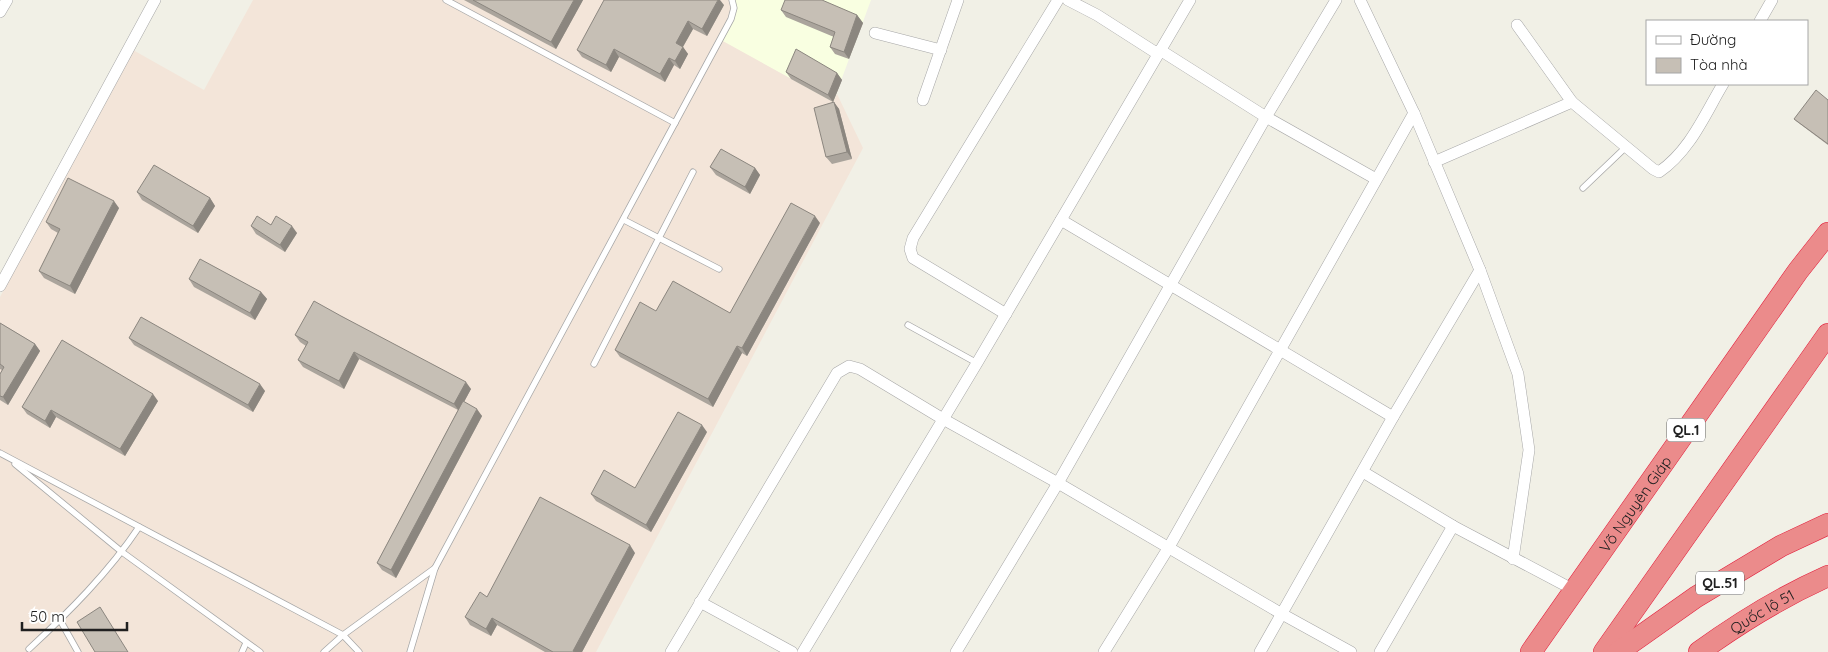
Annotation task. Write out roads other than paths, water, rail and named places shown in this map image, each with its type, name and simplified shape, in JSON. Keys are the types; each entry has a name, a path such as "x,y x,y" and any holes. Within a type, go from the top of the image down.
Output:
{"highway":[{"name":"Võ Nguyên Giáp","path":"1531,652 1798,271 1828,233"},
{"path":"1604,652 1828,334"},
{"name":"QL.51","path":"1618,652 1696,596 1781,546 1828,524"},
{"name":"Quốc lộ 51","path":"1699,652 1720,636 1803,587 1828,576"}],"street":[{"path":"0,12 7,0"},
{"path":"0,286 155,0"},
{"path":"924,100 958,0"},
{"path":"1006,314 913,258 910,249 918,230 1058,0"},
{"path":"1068,0 1097,15 1266,117 1376,179"},
{"path":"803,652 944,419 1190,0"},
{"path":"956,652 1058,483 1266,117 1336,0"},
{"path":"1360,0 1414,113 1480,270 1518,374 1529,450 1512,558"},
{"path":"1761,20 1772,0"},
{"path":"1518,25 1572,102 1659,172 1684,149 1696,132 1722,85"},
{"path":"875,33 941,50"},
{"path":"1434,162 1572,102"},
{"path":"1104,652 1169,547 1414,113"},
{"path":"1061,220 1393,417"},
{"path":"1260,652 1393,417 1480,270"},
{"path":"671,652 837,373 849,366 860,368 944,419 1351,652"},
{"path":"1363,472 1453,526 1574,590"},
{"path":"1380,652 1453,526"},
{"path":"700,602 792,652"}],"lane":[{"path":"446,0 675,123"},
{"path":"410,652 434,568 624,220 731,19 734,8 732,0"},
{"path":"1583,188 1626,147"},
{"path":"594,364 693,172"},
{"path":"624,220 719,269"},
{"path":"908,325 977,363"},
{"path":"2,454 342,635 359,652"},
{"path":"2,454 122,552 260,652"},
{"path":"29,649 60,620 122,552 139,527"},
{"path":"324,652 342,635 434,568"},
{"path":"60,620 78,652"},
{"path":"242,652 246,642"}]}
